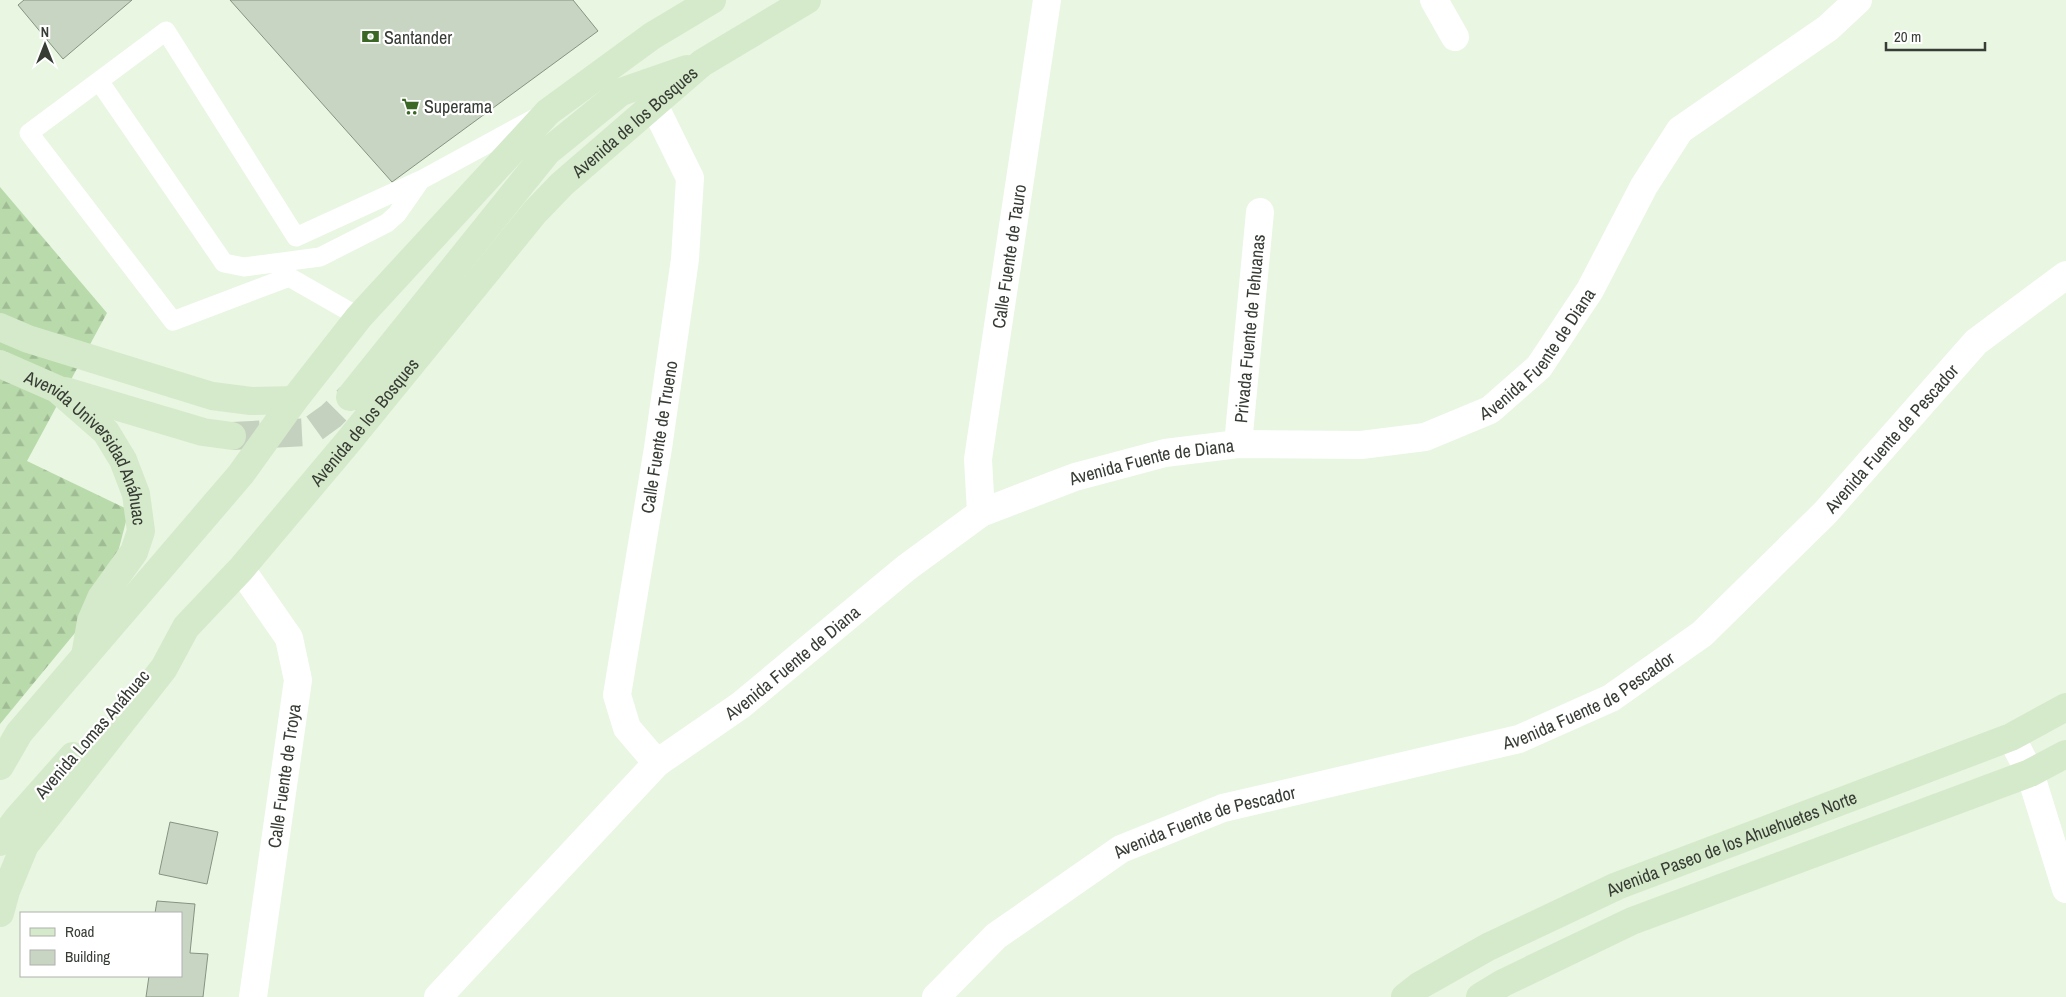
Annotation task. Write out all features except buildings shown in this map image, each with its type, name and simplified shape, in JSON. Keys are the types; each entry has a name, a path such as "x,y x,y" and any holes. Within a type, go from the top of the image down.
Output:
{"main road":[{"path":"0,755 241,474 294,400 359,317 548,112 652,36 712,0"},
{"name":"Avenida de los Bosques","path":"0,913 6,891 25,845 164,668 186,628 242,569 535,212 562,184 702,63 807,0"},
{"path":"350,397 547,152 622,92 702,63"},
{"name":"Avenida Universidad Anáhuac","path":"0,327 28,339 212,396 251,401 294,400"},
{"name":"Avenida Universidad Anáhuac","path":"11,369 57,389 106,432 123,460 136,494 140,532 134,552 102,598 94,613 84,658"},
{"path":"57,389 204,432 232,436"},
{"name":"Avenida Lomas Anáhuac","path":"0,842 17,820 186,628"},
{"name":"Avenida Paseo de los Ahuehuetes Norte","path":"1405,997 1419,986 1488,947 1617,886 2011,737 2066,707"},
{"path":"0,766 19,733"},
{"name":"Avenida Paseo de los Ahuehuetes Norte","path":"1480,997 1503,983 1632,921 2030,773 2066,754"}],"street":[{"name":"Calle Fuente de Tauro","path":"981,513 978,459 1047,0"},
{"path":"1434,0 1455,37"},
{"name":"Avenida Fuente de Diana","path":"438,997 657,764 741,705 906,568 981,513 1075,477 1165,453 1238,444 1360,445 1425,437 1490,410 1538,367 1590,290 1644,186 1680,130 1828,28 1858,0"},
{"name":"Calle Fuente de Trueno","path":"654,105 690,178 686,250 658,448 617,696 627,728 657,764"},
{"name":"Privada Fuente de Tehuanas","path":"1238,444 1260,212"},
{"name":"Avenida Fuente de Pescador","path":"936,997 996,936 1121,849 1223,808 1519,739 1611,698 1702,634 1825,513 1976,342 2066,275"},
{"name":"Calle Fuente de Troya","path":"242,569 289,638 298,680 253,997"},
{"path":"2011,737 2030,773 2066,889"}],"lane":[{"path":"292,269 296,238 166,31 29,133 173,321 320,257 387,223 397,214 420,180"},
{"path":"99,81 224,263 292,269 359,317"},
{"path":"296,238 420,180 548,112"}],"green space":[{"path":"0,187 107,313 27,461 129,510 107,594 0,724"}],"tunnel":[{"path":"232,436 309,432 331,416 350,397"}],"place":[{"name":"Santander","path":"370,37"},
{"name":"Superama","path":"410,106"}]}
